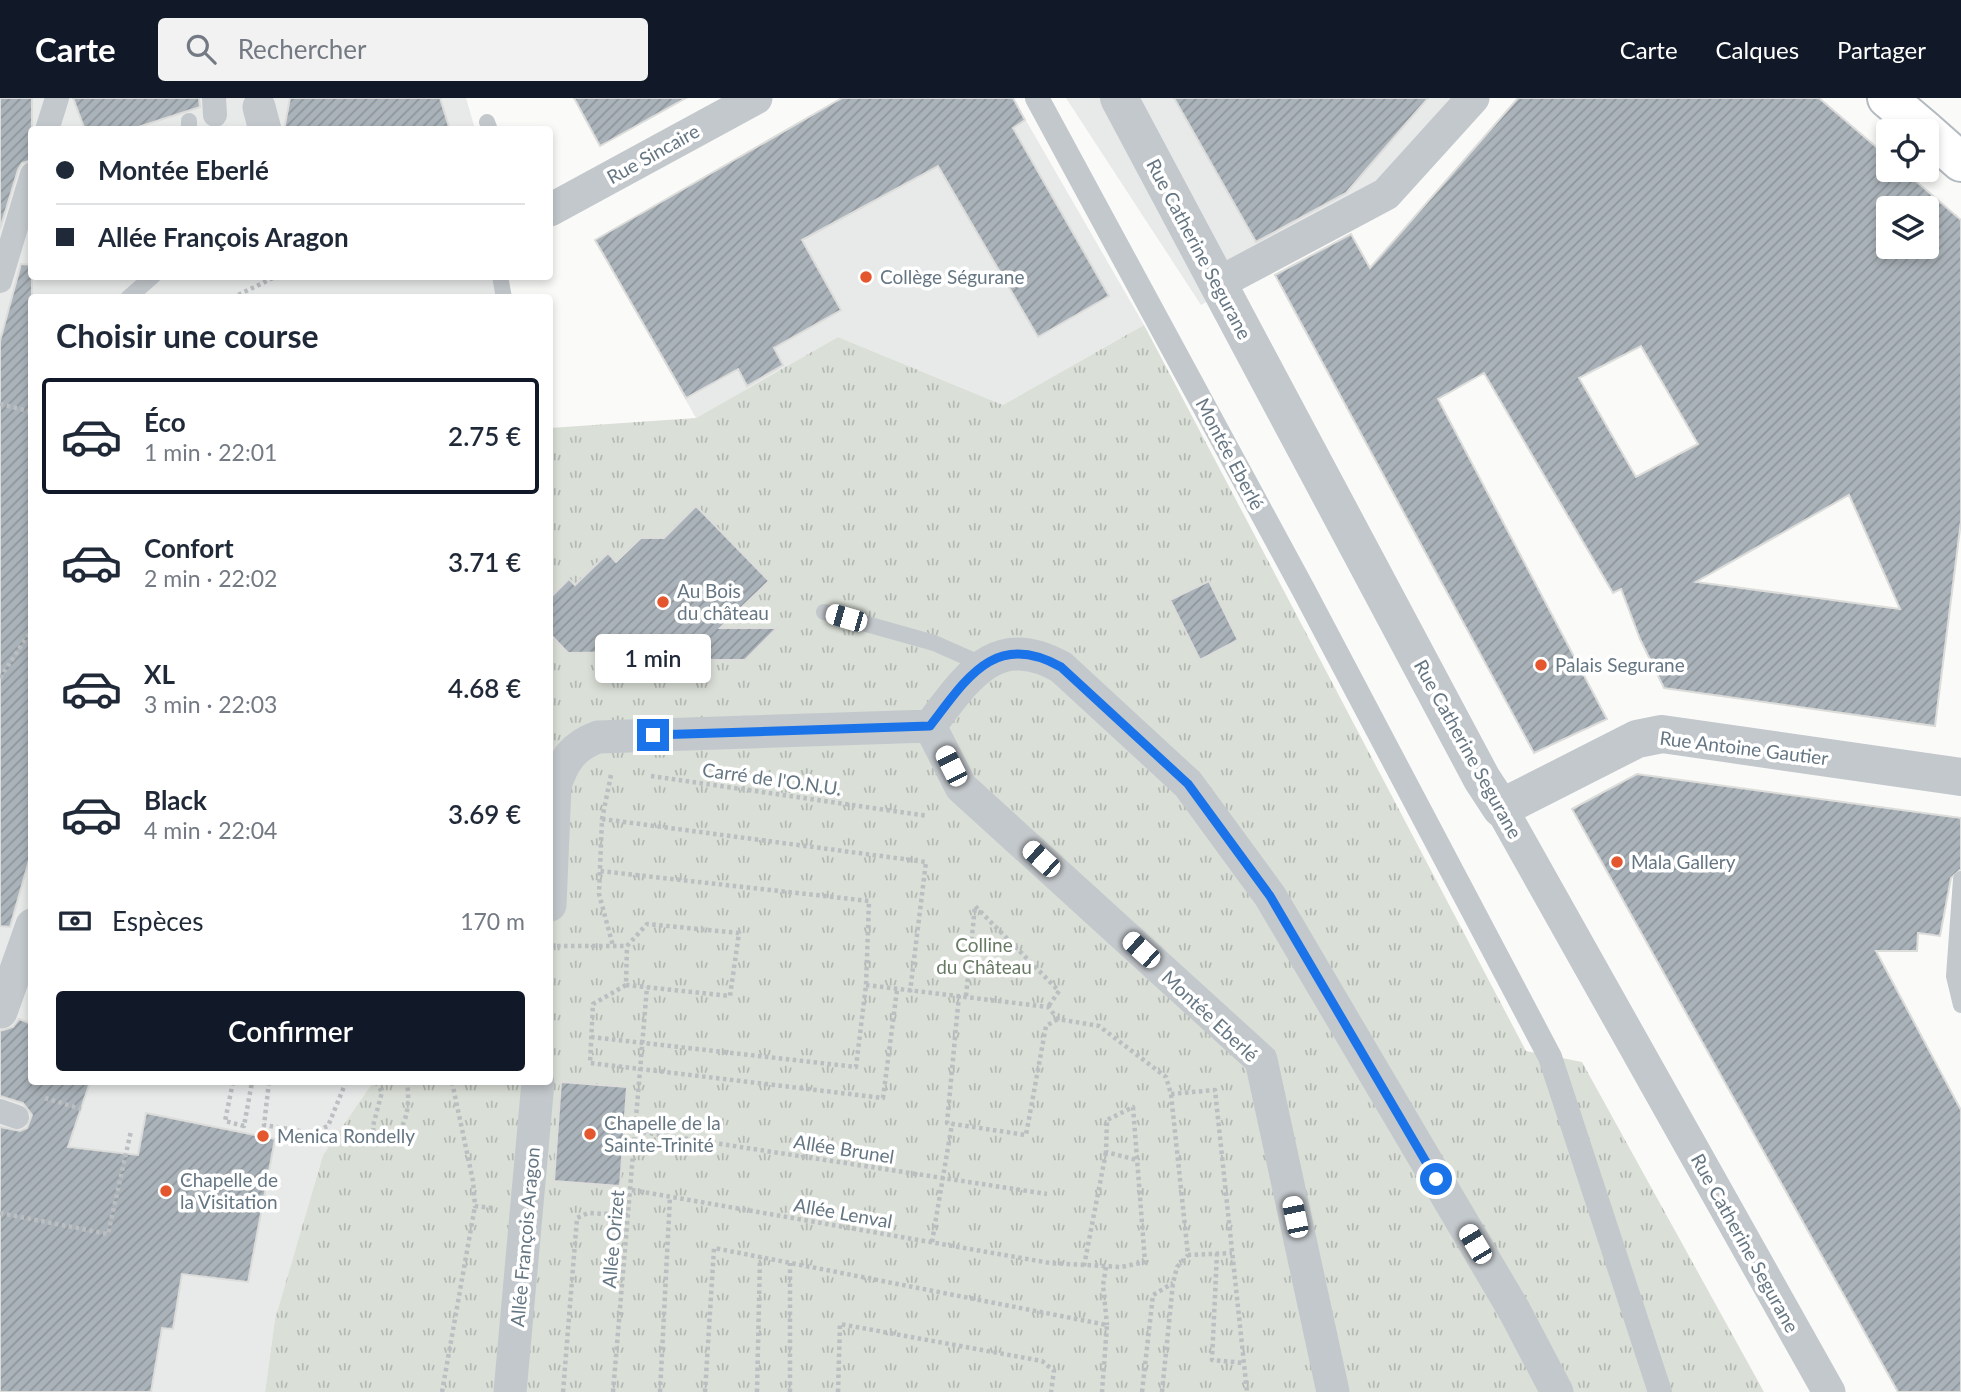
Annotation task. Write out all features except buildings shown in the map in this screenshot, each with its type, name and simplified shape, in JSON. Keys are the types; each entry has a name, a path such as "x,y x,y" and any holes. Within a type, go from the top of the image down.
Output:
{"main road":[{"path":"1887,98 1911,119"},
{"path":"1939,143 1961,162"}],"street":[{"path":"48,126 57,98"},
{"name":"Rue Sincaire","path":"553,208 756,98"},
{"name":"Montée Eberlé","path":"1037,98 1303,589 1550,1057 1660,1392"},
{"name":"Rue Catherine Segurane","path":"1119,98 1500,807 1829,1392"},
{"path":"1217,284 1386,194 1474,98"},
{"path":"0,281 9,209 28,180"},
{"path":"553,834 555,786 561,767 579,744 598,737 930,726 971,673 998,657 1040,655 1061,667 1188,784 1270,896 1514,1310 1557,1392"},
{"name":"Montée Eberlé","path":"930,726 961,787 1261,1060 1334,1392"},
{"name":"Rue Antoine Gautier","path":"1500,807 1637,739 1662,734 1961,777"},
{"path":"1,1012 28,936"},
{"name":"Allée François Aragon","path":"510,1392 538,1085"}],"lane":[{"path":"133,294 148,280"},
{"path":"824,612 934,643 985,665"},
{"path":"1961,879 1954,976 1961,1005"}],"path":[{"path":"240,294 269,280"},
{"path":"0,404 28,411"},
{"path":"0,676 28,635"},
{"path":"612,771 603,819 599,894 613,946"},
{"name":"Carré de l'O.N.U.","path":"639,775 928,816"},
{"path":"603,819 926,862 910,992"},
{"path":"591,1037 856,1067 866,985 869,901 600,871"},
{"path":"1048,1007 1059,991 975,906 947,1123 1026,1135 1046,1026 1058,1019"},
{"path":"626,985 627,946 647,923 738,933 730,996 626,985 593,1004 590,1063 883,1098 897,989"},
{"path":"553,946 627,946"},
{"path":"866,985 1048,1007 1058,1019 1099,1026 1166,1077 1171,1094 1188,1255"},
{"name":"Allée Orizet","path":"613,1392 647,987"},
{"path":"232,1085 225,1121 244,1126 251,1085"},
{"path":"269,1085 264,1125 312,1133 328,1126 345,1085"},
{"path":"378,1085 382,1092 373,1126 374,1140 387,1143 400,1130 407,1117 410,1099 408,1085"},
{"path":"453,1085 474,1181"},
{"path":"1171,1094 1215,1090 1245,1392"},
{"path":"1084,1266 1106,1152 1107,1120 1133,1107 1137,1160 1106,1152"},
{"path":"932,1242 952,1124"},
{"name":"Allée Brunel","path":"636,1130 1048,1194"},
{"path":"0,1213 108,1234 131,1131"},
{"name":"Allée Lenval","path":"632,1190 1051,1263 1106,1267 1145,1262 1137,1160"},
{"path":"660,1392 670,1197"},
{"path":"442,1392 475,1206"},
{"path":"563,1392 577,1218 588,1213 628,1215"},
{"path":"705,1392 714,1248 1107,1325"},
{"path":"1217,1254 1212,1360 1244,1363"},
{"path":"1162,1392 1177,1267 1188,1255 1232,1254"},
{"path":"757,1392 760,1257"},
{"path":"790,1263 790,1392"},
{"path":"1102,1392 1107,1325 1103,1285 1106,1267"},
{"path":"1142,1392 1153,1295 1173,1283"},
{"path":"838,1392 840,1324 1042,1361 1054,1371 1051,1392"}],"shaded area":[{"path":"0,98 466,98 474,126 28,126 28,280 503,280 505,294 28,294 28,1085 371,1085 323,1155 275,1319 265,1392 0,1392"},
{"name":"Collège Ségurane","path":"842,98 1013,98 1144,325 1003,405 838,337 696,418 595,240"},
{"path":"1066,98 1479,98 1384,205 1201,305"}],"green space":[{"name":"Colline du Château","path":"1144,325 1526,1051 1582,1062 1764,1392 265,1392 275,1319 323,1155 371,1085 553,1085 553,428 696,418 838,337 1003,405"}],"place":[{"name":"Collège Ségurane","path":"866,277"},
{"name":"Au Bois du château","path":"663,602"},
{"name":"Palais Segurane","path":"1541,665"},
{"name":"Mala Gallery","path":"1617,862"},
{"name":"Chapelle de la Sainte-Trinité","path":"590,1134"},
{"name":"Menica Rondelly","path":"263,1136"},
{"name":"Chapelle de la Visitation","path":"166,1191"}],"route":[{"path":"653,735 930,726 971,673 998,657 1040,655 1061,667 1188,784 1270,896 1436,1179"}]}
